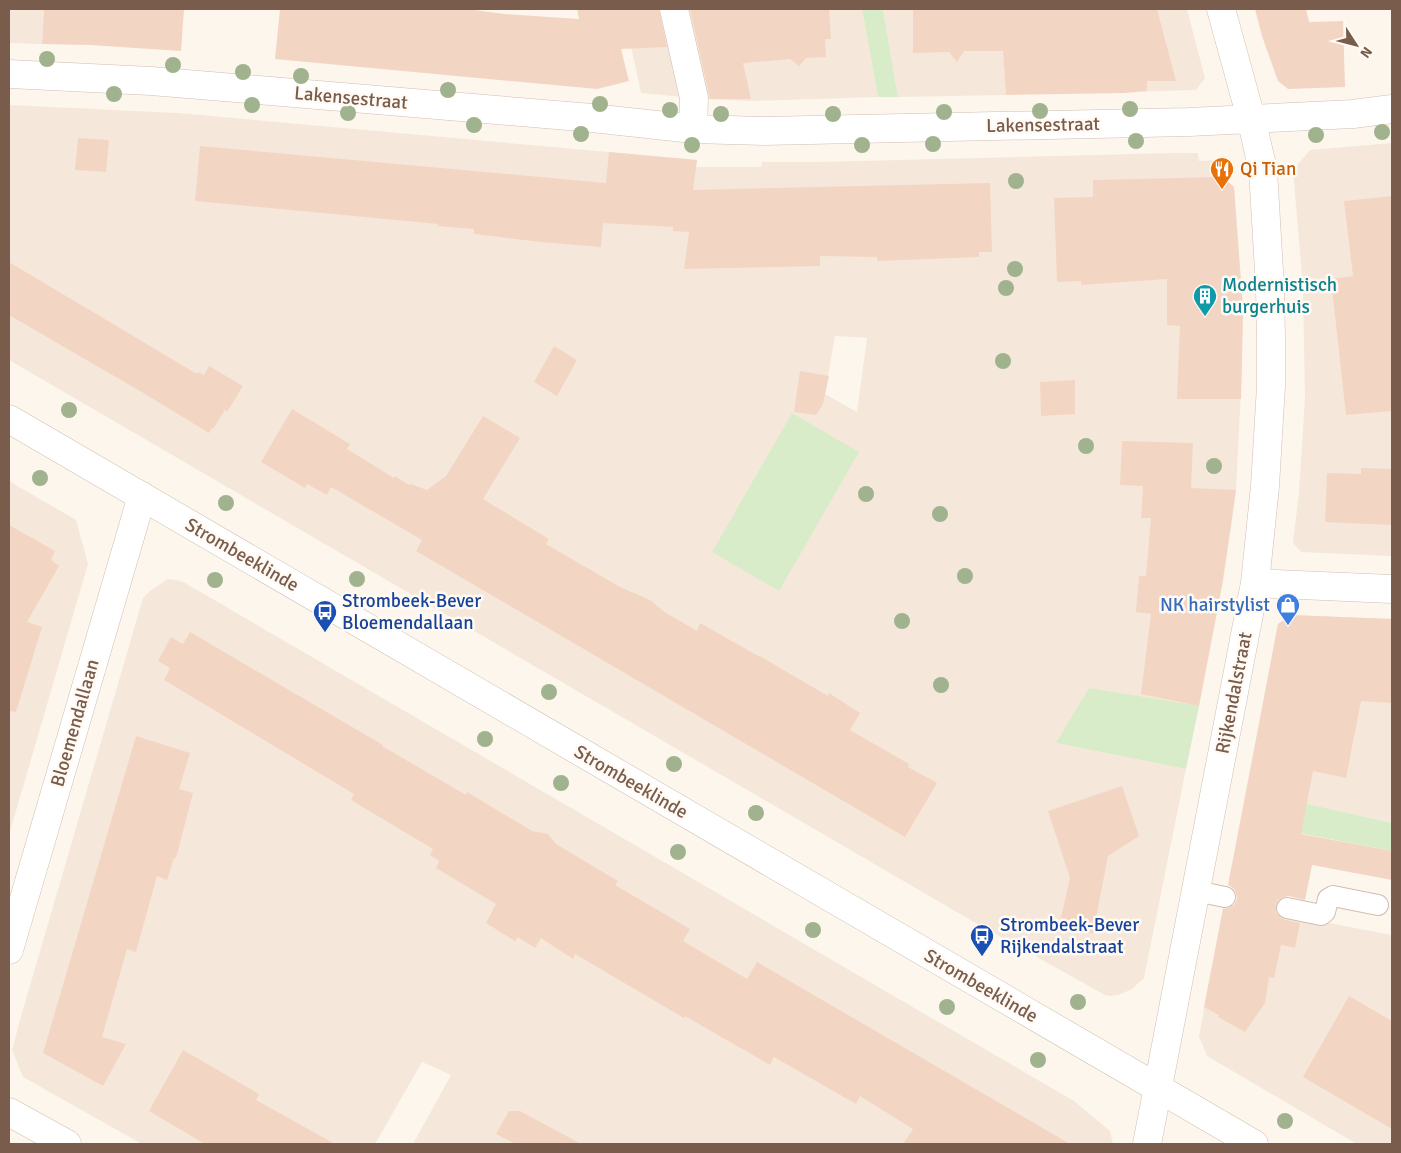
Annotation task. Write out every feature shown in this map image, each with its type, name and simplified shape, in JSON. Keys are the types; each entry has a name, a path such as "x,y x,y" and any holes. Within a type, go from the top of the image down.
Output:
{"street":[{"path":"674,9 694,98 693,129"},
{"name":"Rijkendalstraat","path":"1147,1144 1255,583 1265,486 1271,386 1271,337 1263,170 1251,118 1221,9"},
{"name":"Lakensestraat","path":"9,74 152,81 573,116 693,129 764,131 1189,122 1353,114 1392,109"},
{"name":"Strombeeklinde","path":"9,419 1254,1144"},
{"name":"Bloemendallaan","path":"9,950 142,496"},
{"path":"1255,583 1392,589"},
{"path":"9,1112 67,1144"}],"lane":[{"path":"1196,891 1225,897"},
{"path":"1287,908 1321,915 1326,910 1328,899 1333,896 1378,905"}],"shaded area":[{"path":"9,9 44,9 42,44 9,43"},
{"path":"623,9 667,9 684,97 641,93"},
{"path":"684,9 862,9 878,97 751,101 705,99"},
{"path":"883,9 1001,9 1006,95 898,97"},
{"path":"1058,9 1187,9 1205,78 1196,90 1122,92 1064,47"},
{"path":"9,105 178,113 697,160 696,167 761,167 762,162 1173,153 1198,153 1199,161 1215,160 1222,177 1234,187 1243,305 1242,370 1236,490 1223,582 1199,706 1056,743 1186,769 1144,978 1132,989 1119,995 1105,995 967,918 9,360","holes":["835,336 867,338 857,412 825,394"]},
{"path":"1392,143 1392,556 1301,552 1293,543 1299,492 1305,398 1303,288 1293,170 1310,150"},
{"path":"9,481 76,520 88,564 9,835"},
{"path":"168,579 185,583 1074,1101 1110,1131 1113,1144 548,1144 541,1141 539,1144 413,1144 451,1075 422,1062 375,1144 142,1144 23,1077 12,1050 22,1013 143,598"},
{"path":"1291,615 1392,619 1392,823 1247,790 1278,624"},
{"path":"1224,903 1392,935 1392,1144 1357,1144 1207,1056 1199,1036"}],"green space":[{"path":"862,9 883,9 898,97 878,97"},
{"path":"792,413 859,452 779,591 712,552"},
{"path":"1089,688 1199,706 1186,769 1056,743"},
{"path":"1247,790 1392,823 1392,851 1241,822"}],"building":[{"path":"44,9 184,9 181,51 42,44"},
{"path":"280,9 466,9 505,14 579,19 577,9 659,9 667,47 621,49 629,81 597,89 275,59"},
{"path":"690,9 829,9 831,39 825,39 826,57 806,58 799,66 790,59 743,63 751,99 710,99"},
{"path":"913,9 1157,9 1176,81 1147,81 1147,91 1124,93 1006,95 1003,51 964,51 957,62 949,52 913,53"},
{"path":"1255,9 1306,9 1309,22 1343,21 1345,87 1288,89 1278,81 1262,36"},
{"path":"78,138 109,140 106,172 75,170"},
{"path":"200,146 606,183 609,152 697,160 693,190 990,183 992,252 979,252 979,257 877,261 877,257 820,256 820,266 684,269 689,232 673,231 673,227 603,223 601,247 474,234 474,229 438,226 438,224 195,201"},
{"path":"1222,177 1234,187 1243,311 1241,399 1177,399 1180,326 1167,325 1167,279 1081,285 1081,281 1057,282 1054,198 1093,197 1093,180"},
{"path":"1392,196 1392,411 1346,415 1331,279 1353,276 1344,201"},
{"path":"9,262 197,374 198,372 204,375 209,366 243,386 227,412 225,410 209,433 9,315"},
{"path":"554,346 577,360 557,396 534,382"},
{"path":"800,371 829,376 823,404 816,415 794,412"},
{"path":"1075,380 1075,414 1041,416 1040,382"},
{"path":"292,409 350,444 347,449 394,478 395,476 409,485 427,490 446,476 483,416 520,438 483,499 549,539 546,544 620,587 650,600 666,613 697,631 700,623 828,696 829,693 860,713 850,730 909,764 908,767 937,783 905,837 416,551 422,540 331,487 327,495 307,484 305,488 261,462"},
{"path":"1122,441 1193,443 1191,488 1236,490 1222,585 1199,706 1141,694 1151,614 1136,612 1139,576 1146,576 1151,518 1141,518 1143,486 1120,485"},
{"path":"1361,468 1392,469 1392,525 1325,522 1327,473 1361,474"},
{"path":"9,525 55,551 51,560 59,566 27,622 42,627 16,712 9,711"},
{"path":"1291,615 1392,619 1391,703 1361,701 1346,778 1313,771 1301,834 1392,851 1392,880 1312,865 1305,900 1289,896 1278,900 1276,912 1280,917 1300,923 1295,948 1281,945 1274,978 1269,977 1265,1003 1245,1032 1204,1007 1223,909 1234,905 1237,899 1233,888 1228,885 1278,624"},
{"path":"190,632 466,795 467,792 532,831 548,834 556,844 618,881 615,885 690,929 683,941 747,979 757,962 1070,1144 903,1144 913,1129 860,1096 856,1104 774,1057 770,1065 685,1016 684,1018 575,954 573,959 541,938 535,948 518,937 515,941 486,923 496,904 436,868 439,861 430,855 433,849 351,800 354,794 164,680 170,668 158,661 171,637 183,644"},
{"path":"136,736 190,753 179,789 193,793 176,858 174,858 167,880 157,876 136,952 127,949 102,1037 126,1044 103,1086 43,1053"},
{"path":"1122,786 1139,836 1108,856 1093,933 1075,932 1059,926 1070,878 1048,811"},
{"path":"1349,996 1392,1021 1392,1129 1303,1077"},
{"path":"183,1050 259,1094 256,1100 335,1144 205,1144 149,1111"},
{"path":"509,1111 520,1111 581,1144 515,1144 496,1134"}],"place":[{"name":"Qi Tian","path":"1222,190"},
{"name":"Modernistisch burgerhuis","path":"1205,317"},
{"name":"NK hairstylist","path":"1288,626"},
{"name":"Strombeek-Bever Bloemendallaan","path":"325,633"},
{"name":"Strombeek-Bever Rijkendalstraat","path":"982,957"}]}
